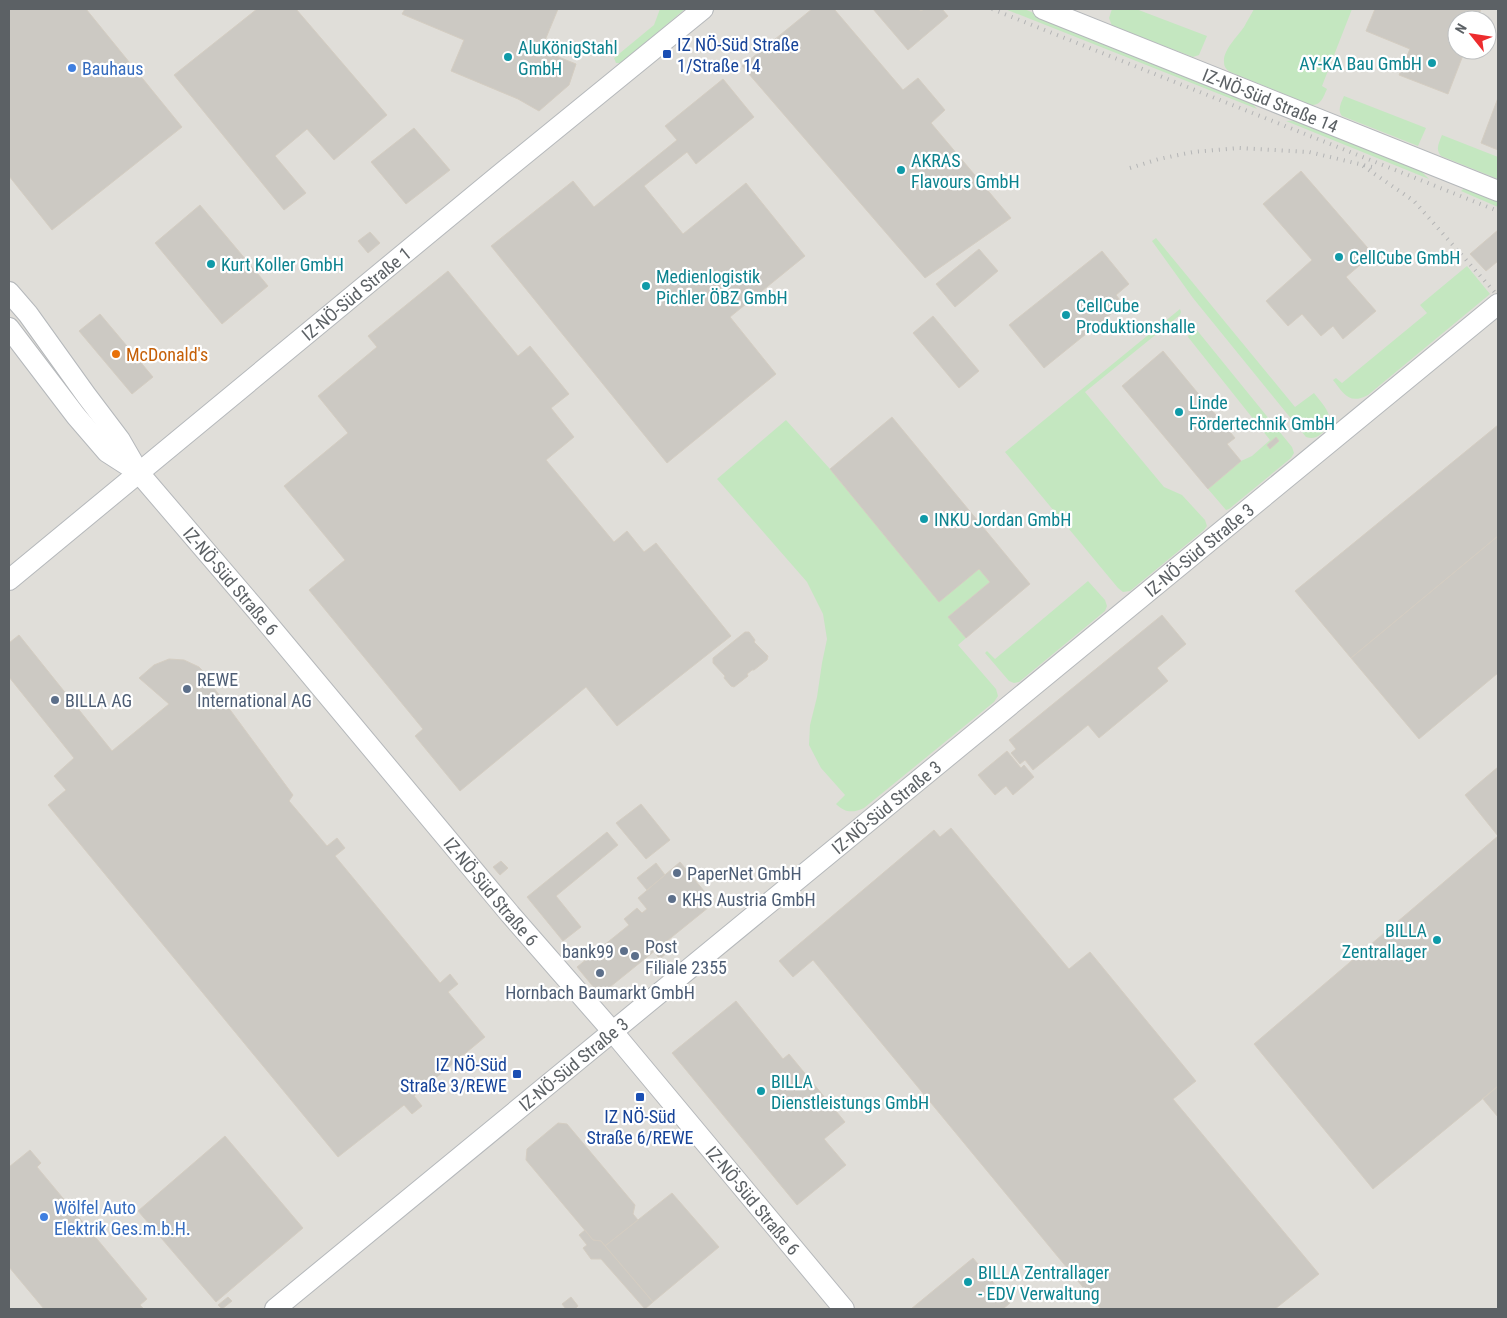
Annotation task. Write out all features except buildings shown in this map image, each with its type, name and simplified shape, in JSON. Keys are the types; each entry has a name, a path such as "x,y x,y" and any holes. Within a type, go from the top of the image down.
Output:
{"street":[{"name":"IZ-NÖ-Süd Straße 1","path":"9,580 703,9"},
{"name":"IZ-NÖ-Süd Straße 14","path":"1043,9 1498,191"},
{"name":"IZ-NÖ-Süd Straße 6","path":"9,292 28,314 120,440 139,473 258,612 504,907 613,1032 844,1309"},
{"name":"IZ-NÖ-Süd Straße 3","path":"275,1309 1498,304"},
{"name":"IZ-NÖ-Süd Straße 6","path":"9,328 76,416 107,452 139,473"}],"shaded area":[{"path":"9,9 1498,9 1498,1309 9,1309"}],"green space":[{"path":"660,9 685,9 621,63 616,63 614,58 654,25"},
{"path":"1005,9 1024,9 1247,98 1257,109"},
{"path":"1112,9 1136,9 1207,36 1199,55 1193,57 1112,26 1109,18"},
{"path":"1254,9 1352,9 1322,86 1327,89 1318,104 1311,105 1230,72 1226,68 1224,57"},
{"path":"1344,96 1426,128 1418,146 1342,116 1340,109"},
{"path":"1302,120 1414,164 1429,179 1286,121"},
{"path":"1442,135 1498,157 1498,179 1441,156 1438,148"},
{"path":"1466,187 1498,198 1498,207 1461,191"},
{"path":"1156,238 1295,407 1314,393 1328,413 1329,418 1329,423 1321,434 1314,438 1306,437 1193,298 1152,241"},
{"path":"1467,266 1490,294 1368,395 1356,399 1344,394 1333,380 1336,378 1342,383 1427,313 1420,305"},
{"path":"1180,309 1180,315 1085,392 1164,487 1182,495 1205,520 1207,526 1130,591 1123,592 1005,452"},
{"path":"1196,329 1292,447 1294,453 1291,458 1226,510 1208,489 1241,461 1252,456 1270,440 1188,337 1190,332"},
{"path":"786,420 830,469 939,601 979,569 990,582 948,617 966,638 958,645 996,689 998,696 994,702 864,808 856,811 846,811 836,804 845,795 821,768 809,745 810,725 827,639 823,614 807,582 717,479"},
{"path":"1088,581 1105,600 1107,606 1105,611 1019,682 1009,681 985,653 987,651 995,659"}],"railway":[{"path":"992,9 1498,211"},
{"path":"1130,168 1159,159 1193,152 1239,148 1309,152 1372,167"},
{"path":"1363,166 1414,201 1498,296"}],"place":[{"name":"IZ NÖ-Süd Straße 1/Straße 14","path":"667,54"},
{"name":"AluKönigStahl GmbH","path":"508,57"},
{"name":"AY-KA Bau GmbH","path":"1432,63"},
{"name":"Bauhaus","path":"72,68"},
{"name":"AKRAS Flavours GmbH","path":"901,170"},
{"name":"CellCube GmbH","path":"1339,257"},
{"name":"Kurt Koller GmbH","path":"211,264"},
{"name":"Medienlogistik Pichler ÖBZ GmbH","path":"646,286"},
{"name":"CellCube Produktionshalle","path":"1066,315"},
{"name":"McDonald's","path":"116,354"},
{"name":"Linde Fördertechnik GmbH","path":"1179,412"},
{"name":"INKU Jordan GmbH","path":"924,519"},
{"name":"REWE International AG","path":"187,689"},
{"name":"BILLA AG","path":"55,700"},
{"name":"PaperNet GmbH","path":"677,873"},
{"name":"KHS Austria GmbH","path":"672,899"},
{"name":"BILLA Zentrallager","path":"1437,940"},
{"name":"bank99","path":"624,951"},
{"name":"Post Filiale 2355","path":"635,956"},
{"name":"Hornbach Baumarkt GmbH","path":"600,973"},
{"name":"IZ NÖ-Süd Straße 3/REWE","path":"517,1074"},
{"name":"BILLA Dienstleistungs GmbH","path":"761,1091"},
{"name":"IZ NÖ-Süd Straße 6/REWE","path":"640,1097"},
{"name":"Wölfel Auto Elektrik Ges.m.b.H.","path":"44,1217"},
{"name":"BILLA Zentrallager - EDV Verwaltung","path":"968,1282"}]}
